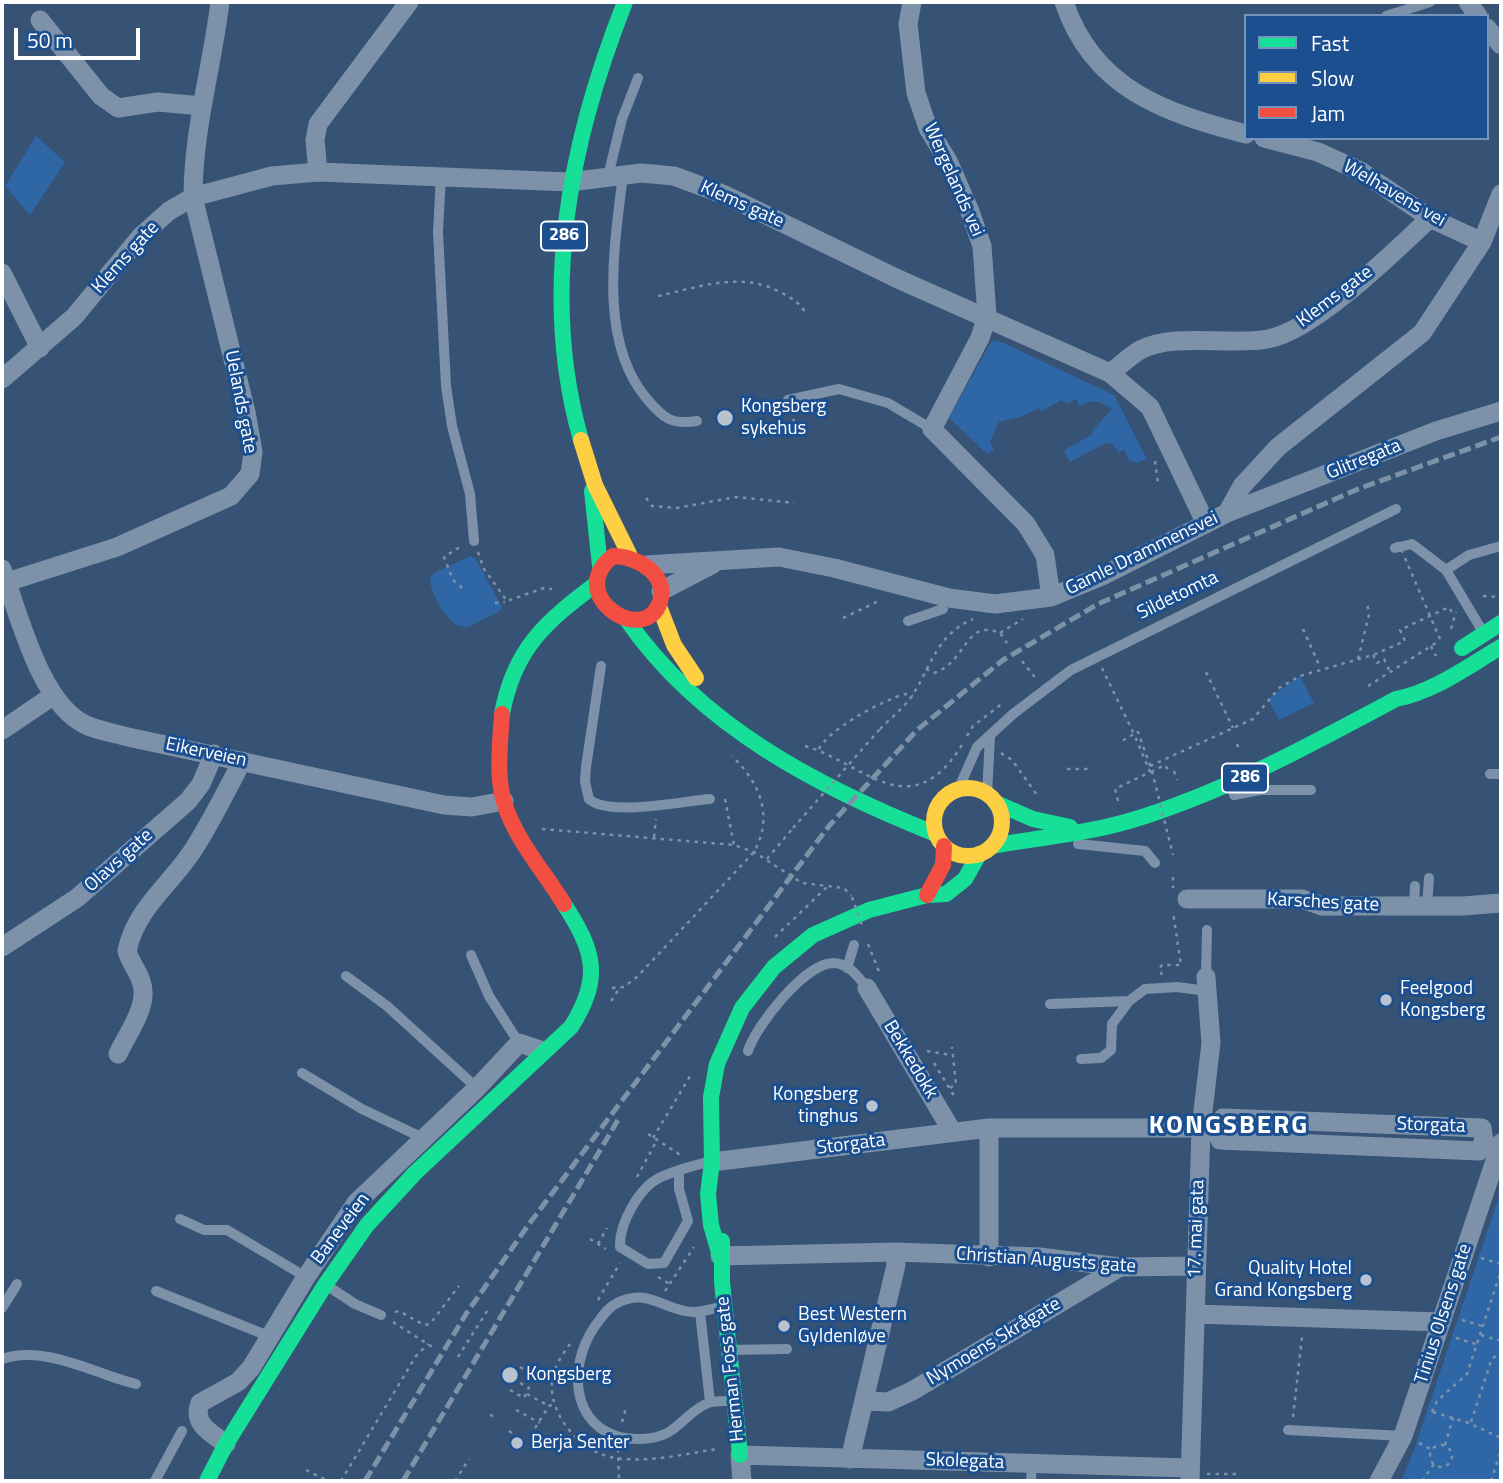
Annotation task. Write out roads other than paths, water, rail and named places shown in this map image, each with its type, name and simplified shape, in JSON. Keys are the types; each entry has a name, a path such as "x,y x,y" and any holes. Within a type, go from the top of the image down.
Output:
{"main road":[{"name":"286","path":"596,584 600,566 591,477 573,410 564,346 562,272 569,182 588,97 625,2"},
{"name":"286","path":"591,477 638,561 657,578 674,645 721,716"},
{"path":"600,566 613,556 638,561"},
{"path":"504,801 500,750 504,698 517,659 545,627 566,604 596,584 607,607 545,627"},
{"path":"626,620 645,619 660,598"},
{"name":"286","path":"607,607 626,620 646,648 699,700 798,773 940,840 957,854 1129,821 1189,800 1248,776 1396,699 1413,696 1499,654"},
{"name":"286","path":"1396,699 1407,685 1439,660 1501,623"},
{"name":"286","path":"925,800 952,792 977,789 991,799 1033,819 1084,830"},
{"path":"927,895 943,865 934,817 952,792"},
{"path":"986,850 1001,825 991,799"},
{"name":"Baneveien","path":"207,1481 226,1444 325,1285 367,1226 407,1182 581,1017 601,987 577,926 517,831 504,801"},
{"name":"286","path":"866,805 901,804"},
{"name":"Herman Foss gate","path":"732,1450 734,1401 720,1256 724,1223 722,1192 703,1163 715,1072 733,1026 763,978 799,944 827,927 869,910 953,891 986,850"}],"street":[{"name":"Uelands gate","path":"4,576 117,547 231,496 250,474 253,452 246,412 193,197 193,166 220,2"},
{"path":"318,172 315,140 318,124 409,2"},
{"name":"Wergelands vei","path":"912,2 908,24 916,93 928,128 949,163 982,246 987,316 980,338 932,429"},
{"path":"1064,2 1069,18 1088,48 1133,93 1158,107 1244,133"},
{"path":"40,20 101,96 118,108 158,103 202,106"},
{"path":"1489,30 1501,45"},
{"name":"Welhavens vei","path":"1272,140 1318,152 1362,172 1430,218 1482,242"},
{"name":"Klems gate","path":"2,379 74,317 141,236 169,211 193,197 272,176 318,172 569,182 624,174 674,176 726,195 898,279 987,316 1110,373 1142,349 1180,341 1269,339 1298,327 1322,311 1430,218"},
{"name":"Gamle Drammensvei","path":"638,561 719,561 779,557 949,598 995,604 1051,597 1102,576 1227,513 1242,486 1278,447 1422,333 1497,219 1501,194"},
{"path":"2,273 40,348"},
{"path":"1110,373 1150,407 1206,524"},
{"name":"Glitregata","path":"1227,513 1436,431 1501,411"},
{"path":"932,429 1026,524 1045,555 1051,597"},
{"name":"Gamle Drammensvei","path":"660,598 719,561"},
{"name":"Eikerveien","path":"4,576 54,695 85,725 128,737 444,805 472,807 504,801"},
{"path":"2,730 54,695"},
{"name":"Olavs gate","path":"2,947 77,898 188,801 201,784 214,754"},
{"path":"118,1054 142,1007 144,995 140,977 127,951 129,940 146,906 194,849 242,761"},
{"name":"Karsches gate","path":"1178,898 1302,899 1322,906 1501,903"},
{"name":"17. mai gata","path":"1190,1474 1196,1266 1208,1128 1211,1043 1207,984"},
{"name":"Bekkedokk","path":"867,988 952,1131"},
{"path":"519,1043 543,1051"},
{"name":"Baneveien","path":"226,1444 201,1424 196,1412 200,1403 238,1382 251,1368 306,1277 356,1203 477,1088 519,1043"},
{"name":"Storgata","path":"703,1163 952,1131 989,1128 1208,1128 1223,1118 1482,1128 1484,1140 1479,1151 1220,1140 1208,1128"},
{"path":"989,1128 989,1257"},
{"name":"Tinius Olsens gate","path":"1379,1481 1404,1436 1448,1325 1501,1143"},
{"path":"850,1459 896,1265 895,1252"},
{"name":"Christian Augusts gate","path":"720,1256 895,1252 1039,1257 1120,1268 1196,1266"},
{"name":"Nymoens Skrågate","path":"864,1401 888,1402 912,1391 1120,1268"},
{"path":"1195,1314 1448,1325"},
{"name":"Skolegata","path":"732,1450 1031,1473 1190,1474"},
{"name":"Herman Foss gate","path":"732,1450 742,1481"}],"lane":[{"path":"1392,14 1430,2"},
{"path":"638,78 622,119 624,174 614,275 615,312 623,355 639,390 663,419 680,424 696,421"},
{"path":"441,176 438,232 446,386 452,426 470,494 474,541"},
{"path":"788,400 839,389 888,403 932,429"},
{"name":"Sildetomta","path":"952,792 977,747 1013,713 1096,656 1396,509"},
{"path":"1399,548 1412,544 1446,570 1499,654"},
{"path":"1446,570 1469,555 1501,546"},
{"path":"908,621 943,610"},
{"path":"601,666 586,767 589,799 599,805 615,807 710,799"},
{"path":"990,736 991,799"},
{"path":"1490,774 1501,774"},
{"path":"1189,800 1216,802 1260,790 1311,790"},
{"path":"1042,839 1145,851 1155,863"},
{"path":"1420,906 1429,878"},
{"path":"1415,886 1420,906"},
{"path":"1082,1059 1101,1058 1111,1051 1112,1024 1129,1001 1145,989 1207,984 1207,930"},
{"path":"847,968 854,945"},
{"path":"471,955 489,996 519,1043"},
{"path":"748,1051 761,1023 812,971 832,963 847,968 867,988"},
{"path":"346,976 387,1006 477,1088"},
{"path":"1050,1004 1129,1001"},
{"path":"302,1073 362,1109 423,1138"},
{"path":"679,1173 679,1189 688,1221 664,1264 648,1264 621,1247 620,1233 647,1187 661,1177 703,1163"},
{"path":"180,1219 204,1230 227,1230 306,1277"},
{"path":"2,1308 17,1284"},
{"path":"325,1285 355,1304 381,1315"},
{"path":"156,1291 271,1337"},
{"path":"724,1306 699,1312 683,1311 660,1300 640,1297 615,1304 604,1313 586,1339 576,1372 577,1395 591,1417 603,1428 617,1436 638,1439 668,1434 710,1402 734,1401"},
{"path":"699,1312 710,1402"},
{"path":"729,1350 787,1349"},
{"path":"2,1359 13,1355 38,1355 136,1384"},
{"path":"1288,1430 1404,1436"},
{"path":"155,1481 182,1431"}],"railway":[{"path":"365,1481 466,1314 529,1224 829,826 917,730 1003,660 1098,604 1358,489 1501,437"},
{"path":"403,1481 618,1120"}],"place":[{"name":"Kongsberg sykehus","path":"725,418"},
{"name":"Feelgood Kongsberg","path":"1386,1000"},
{"name":"Kongsberg tinghus","path":"872,1106"},
{"name":"Quality Hotel Grand Kongsberg","path":"1366,1280"},
{"name":"Best Western Gyldenløve","path":"784,1326"},
{"name":"Kongsberg","path":"510,1375"},
{"name":"Berja Senter","path":"517,1443"}],"district":[{"name":"KONGSBERG","path":"1229,1127"}]}
